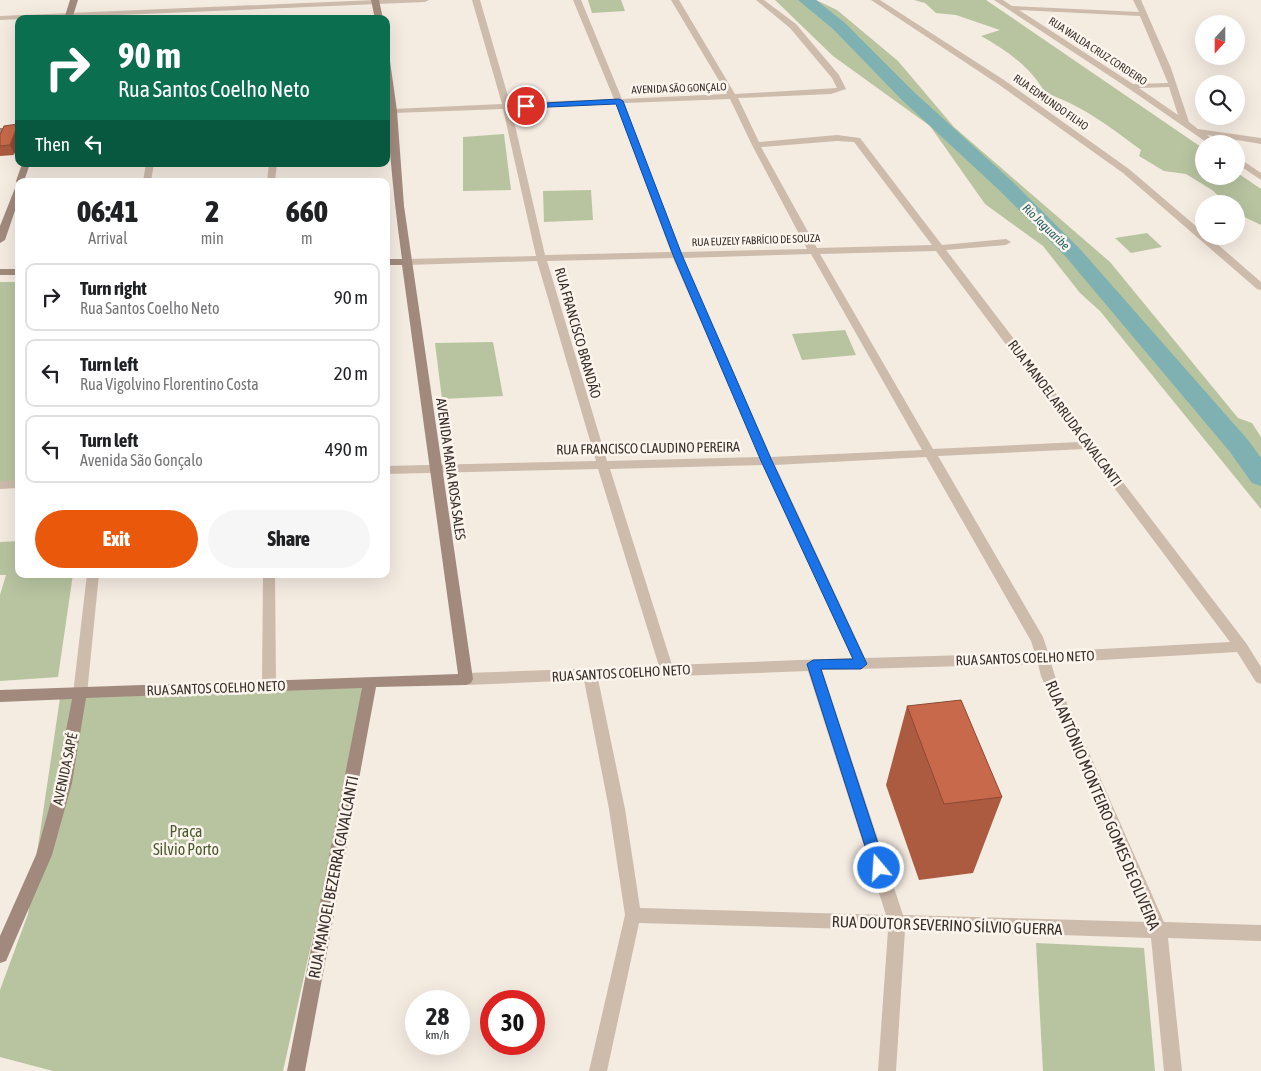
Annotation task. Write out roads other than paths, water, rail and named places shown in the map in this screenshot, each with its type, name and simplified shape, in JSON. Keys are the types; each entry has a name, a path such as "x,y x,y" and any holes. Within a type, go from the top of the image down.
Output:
{"main road":[{"path":"70,15 74,0"},
{"path":"376,1 378,15"},
{"name":"AVENIDA MARIA ROSA SALES","path":"390,112 399,206 466,679"},
{"path":"0,131 15,130"},
{"path":"0,240 15,195"},
{"name":"RUA EUZELY FABRÍCIO DE SOUZA","path":"390,262 407,262"},
{"path":"0,272 15,272"},
{"name":"RUA SANTOS COELHO NETO","path":"0,696 466,679"},
{"name":"RUA MANOEL BEZERRA CAVALCANTI","path":"296,1071 370,683"},
{"name":"AVENIDA SAPÉ","path":"0,956 44,855 64,783 80,694"}],"street":[{"path":"172,0 169,15 277,6 424,0"},
{"name":"RUA FRANCISCO BRANDÃO","path":"476,0 507,107 541,258 602,463 667,670"},
{"path":"577,0 619,101 677,255 767,461 861,664"},
{"name":"RUA ANTÔNIO MONTEIRO GOMES DE OLIVEIRA","path":"675,0 733,97 756,145 813,250 1038,640 1048,676 1159,931 1173,1071"},
{"name":"AVENIDA SÃO GONÇALO","path":"390,112 733,97 841,90 842,85 792,26 760,0"},
{"name":"RUA EDMUNDO FILHO","path":"875,0 1000,82 1126,171 1261,287"},
{"name":"RUA WALDA CRUZ CORDEIRO","path":"998,0 1131,86 1202,135"},
{"path":"1137,0 1173,86 1185,123"},
{"path":"1011,8 1143,14"},
{"path":"0,18 15,18"},
{"path":"1131,86 1173,86"},
{"path":"1196,131 1261,141"},
{"name":"RUA MANOEL ARRUDA CAVALCANTI","path":"756,145 848,138 857,140 1091,445 1241,647 1261,678"},
{"path":"1245,165 1261,177"},
{"name":"RUA EUZELY FABRÍCIO DE SOUZA","path":"407,262 940,248 1006,242"},
{"name":"RUA FRANCISCO CLAUDINO PEREIRA","path":"390,470 602,463 767,461 1091,445"},
{"path":"0,485 15,484"},
{"name":"AVENIDA SAPÉ","path":"80,694 92,578"},
{"path":"268,578 269,685"},
{"name":"RUA SANTOS COELHO NETO","path":"466,679 813,664 1044,658 1241,647"},
{"path":"813,664 897,923 887,1071"},
{"path":"590,675 617,809 633,915 598,1071"},
{"name":"RUA DOUTOR SEVERINO SÍLVIO GUERRA","path":"633,915 1261,933"}],"waterway":[{"name":"Rio Jaguaribe","path":"806,0 839,26 908,96 1007,187 1073,253 1239,446 1261,477"}],"park label":[{"name":"Praça Silvio Porto","path":"186,840"}]}
